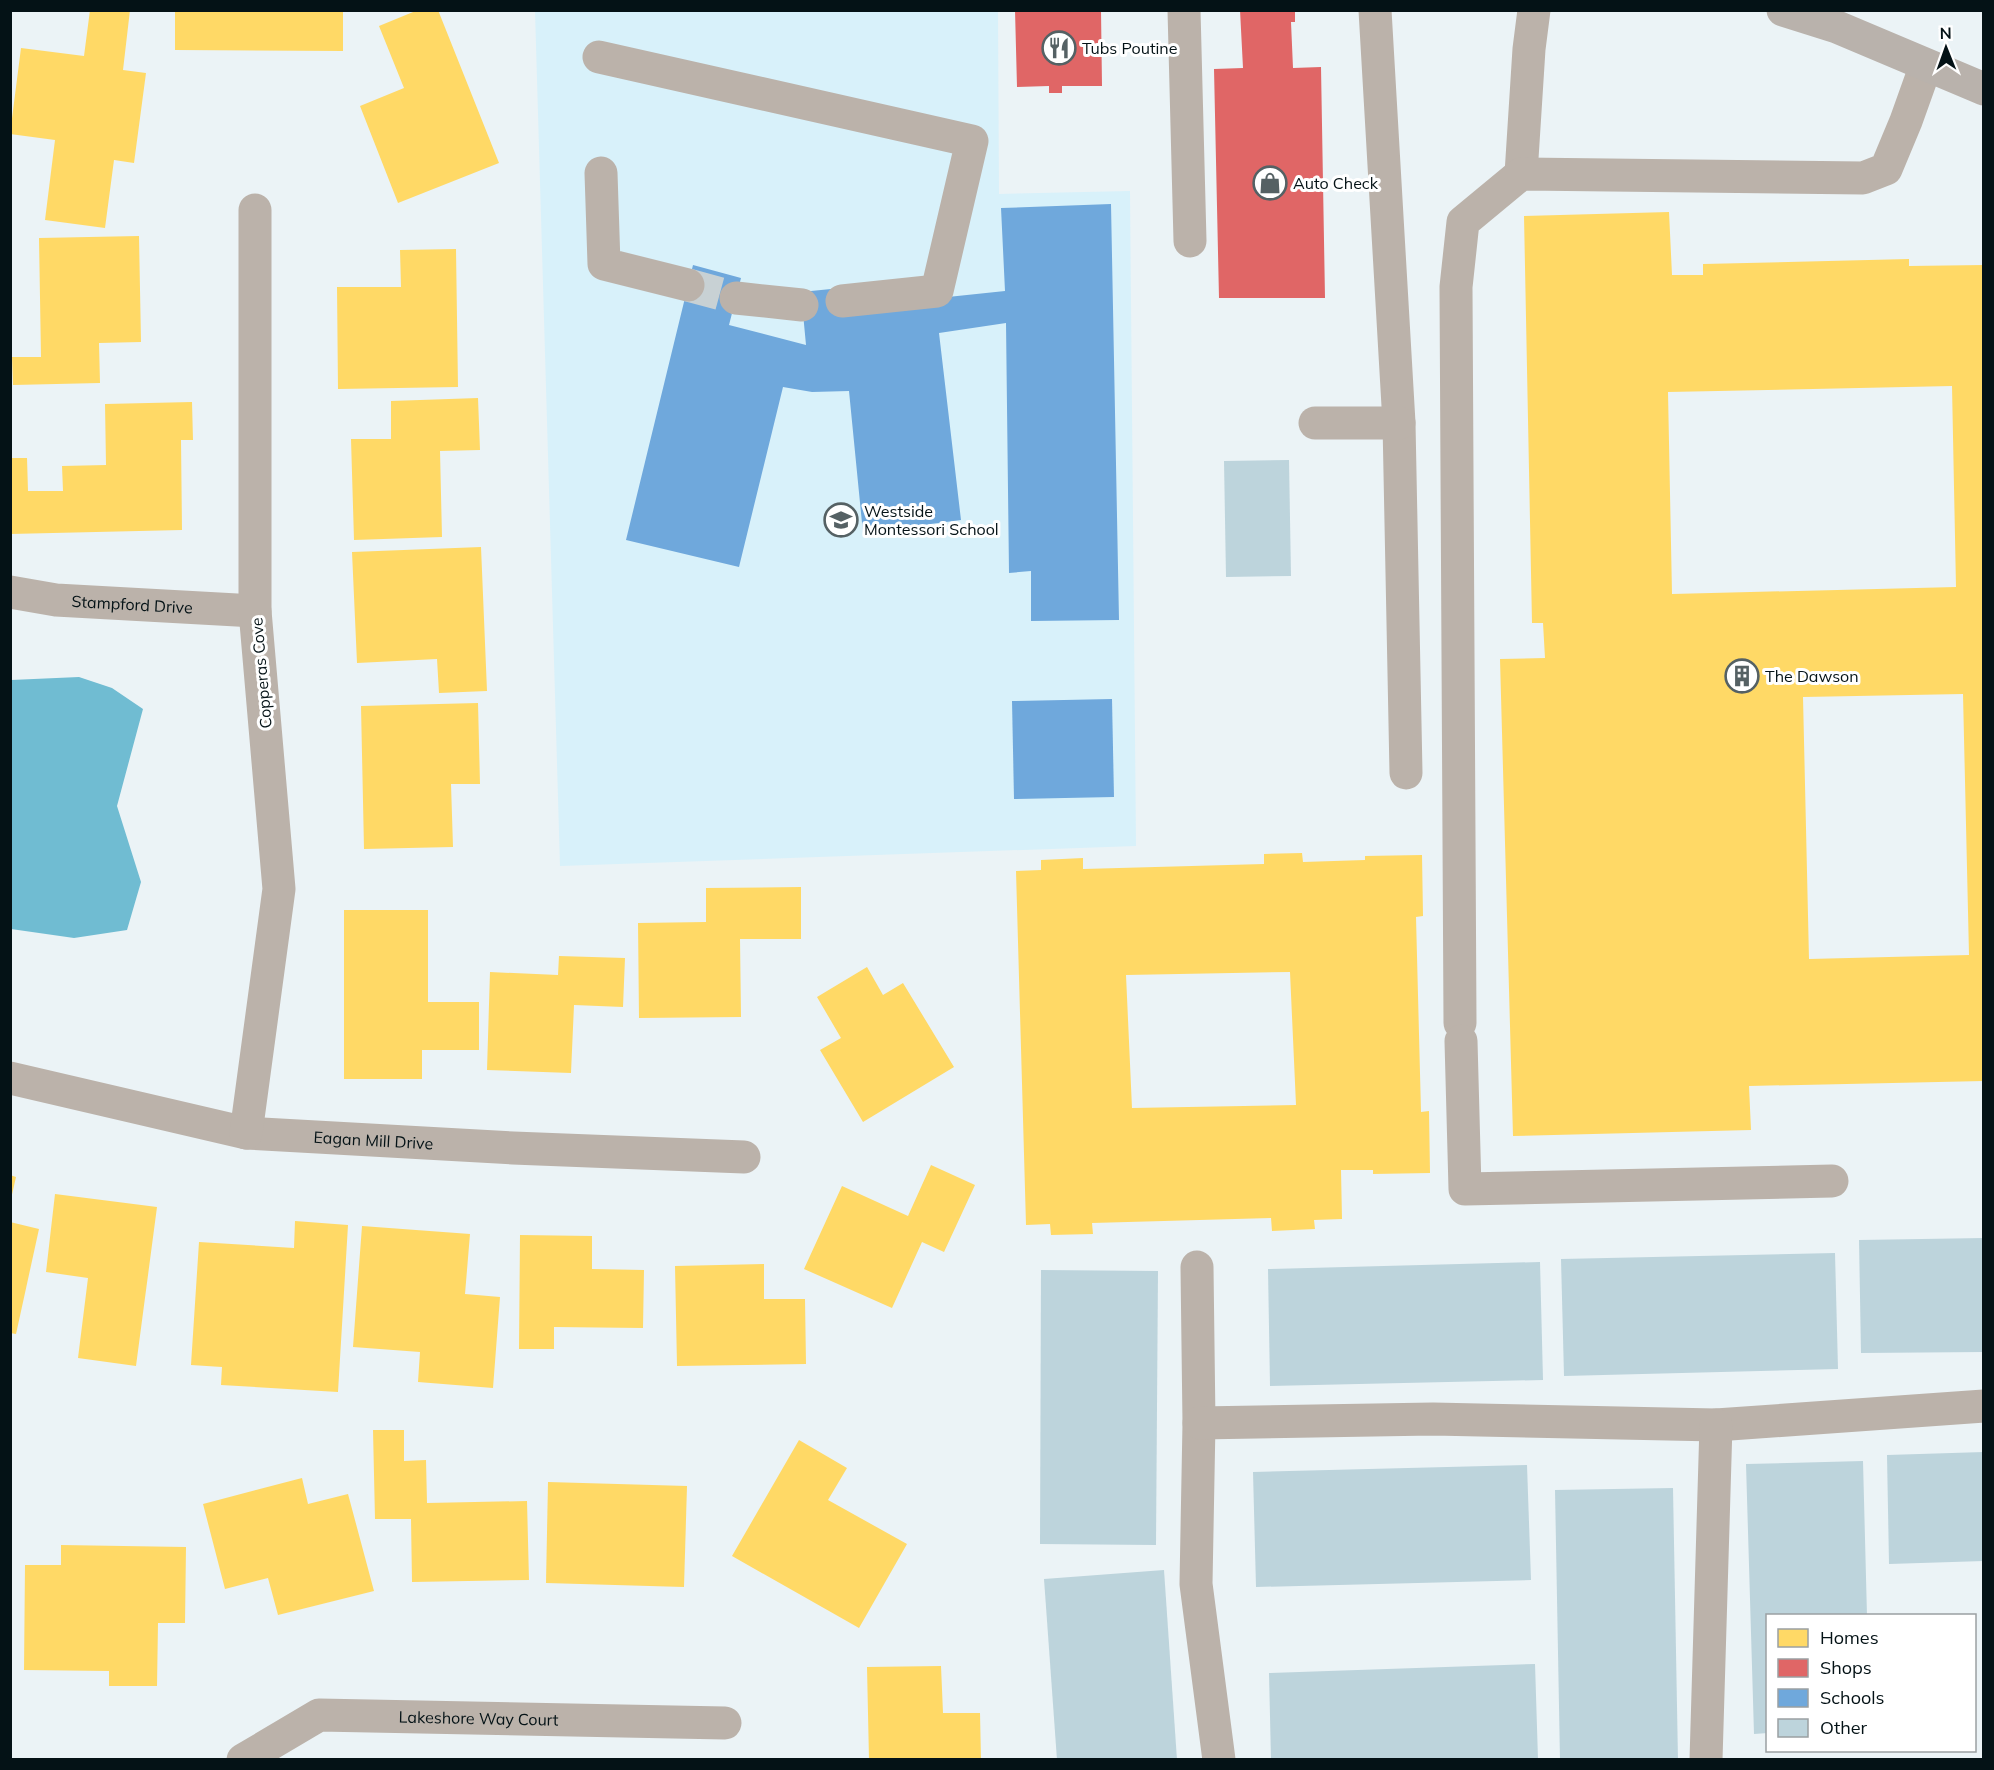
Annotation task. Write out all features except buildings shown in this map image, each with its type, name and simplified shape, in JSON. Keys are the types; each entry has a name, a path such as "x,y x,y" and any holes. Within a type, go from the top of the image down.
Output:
{"main road":[{"path":"1783,10 1837,27 1983,89"}],"street":[{"path":"1184,10 1190,241"},
{"path":"1375,10 1399,423 1406,773"},
{"path":"1521,174 1529,49 1534,10"},
{"path":"599,57 972,141 937,291 842,301"},
{"path":"1832,1181 1465,1189 1461,1032 1456,287 1463,222 1521,174 1863,178 1886,169 1926,64"},
{"path":"601,173 604,264 688,285"},
{"name":"Copperas Cove","path":"246,1133 279,890 255,611 255,210"},
{"path":"736,298 802,305"},
{"path":"1315,423 1399,423"},
{"name":"Stampford Drive","path":"10,592 56,600 255,611"},
{"name":"Eagan Mill Drive","path":"10,1078 246,1133 513,1148 744,1157"},
{"path":"1197,1267 1199,1423 1196,1584 1219,1760"},
{"path":"1199,1423 1433,1419 1716,1425 1983,1406"},
{"path":"1706,1760 1716,1425"},
{"name":"Lakeshore Way Court","path":"243,1760 318,1715 725,1723"}],"shaded area":[{"name":"Westside Montessori School","path":"535,11 998,11 999,194 1130,191 1136,846 560,866"}],"water":[{"path":"79,677 112,688 143,709 117,806 141,882 127,930 74,938 11,929 11,680"}],"tunnel":[{"path":"688,285 736,298"}],"place":[{"name":"Tubs Poutine","path":"1059,48"},
{"name":"Auto Check","path":"1270,183"},
{"name":"Westside Montessori School","path":"841,520"},
{"name":"The Dawson","path":"1742,676"}]}
